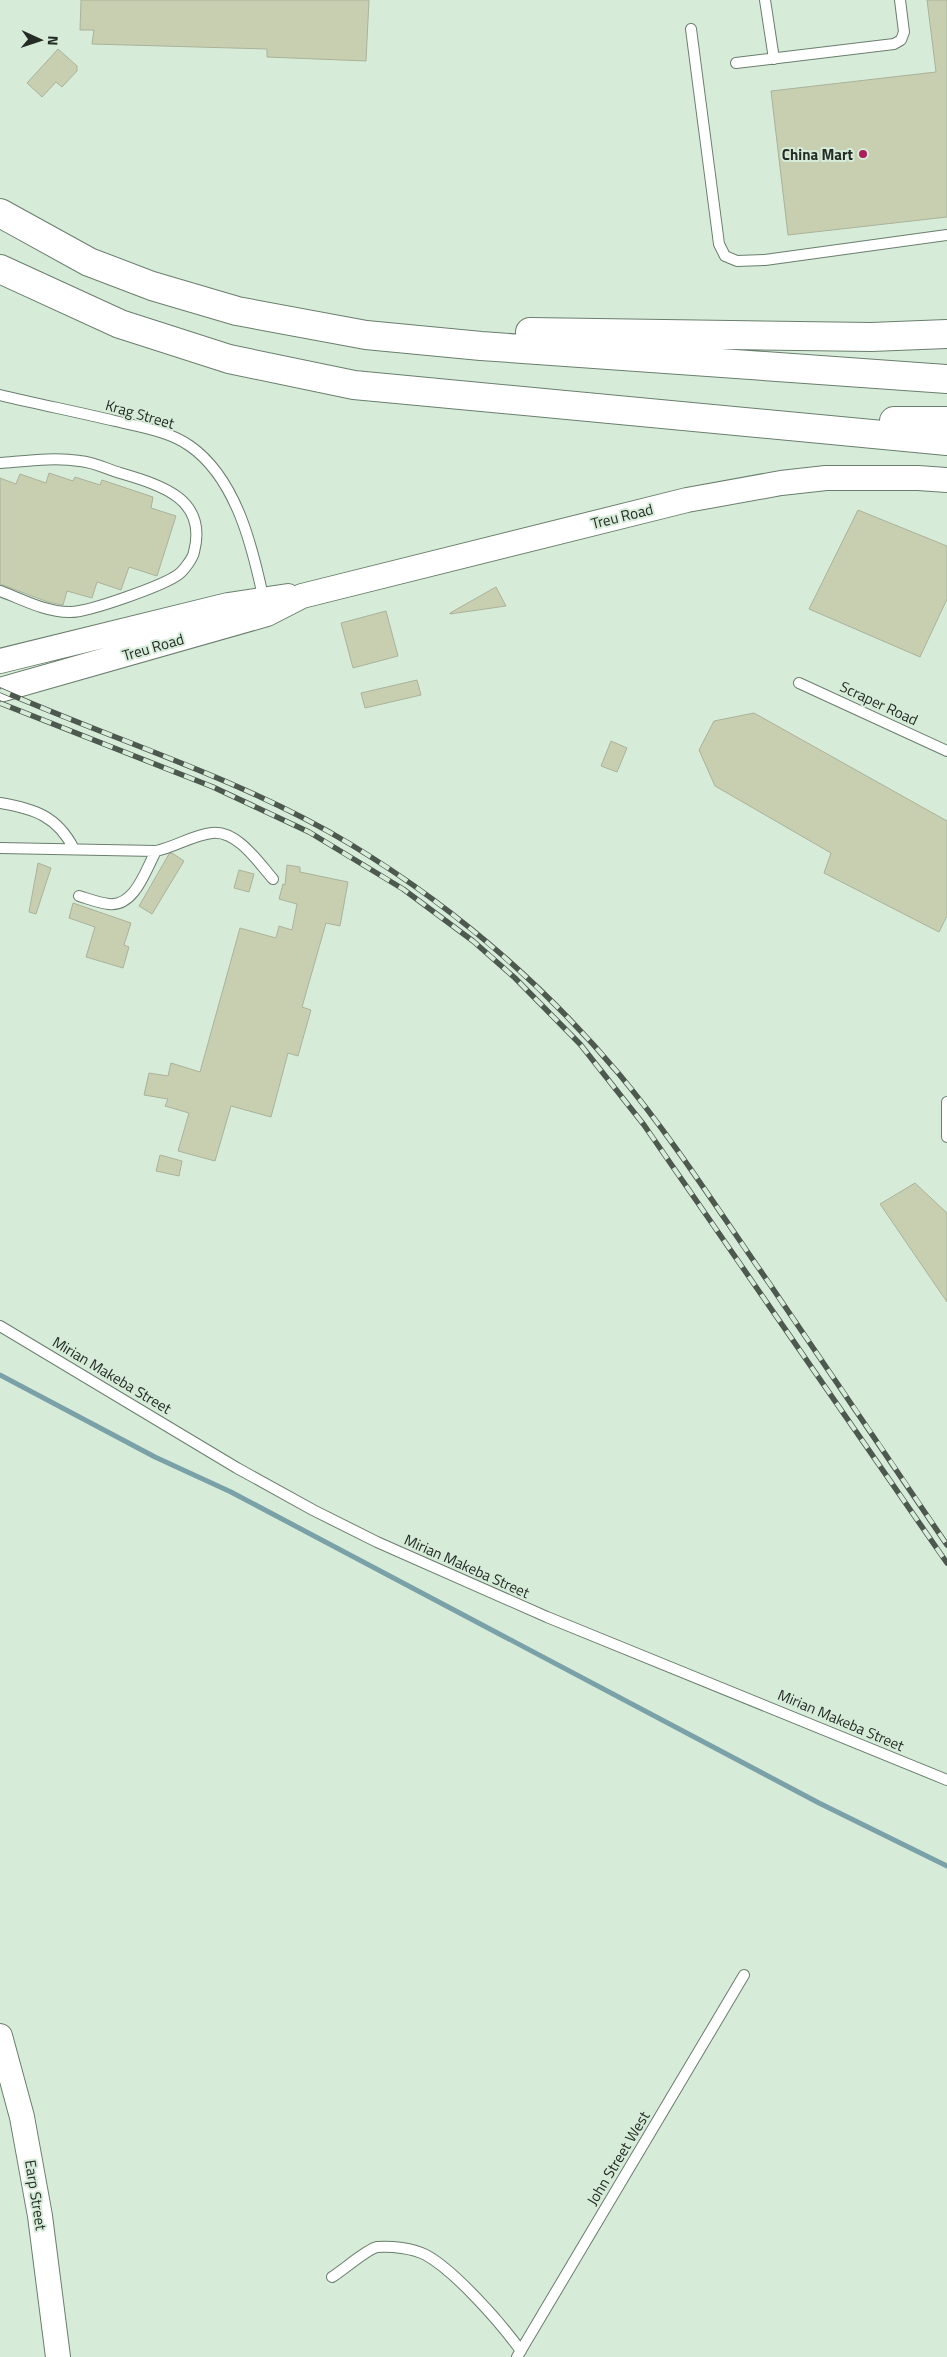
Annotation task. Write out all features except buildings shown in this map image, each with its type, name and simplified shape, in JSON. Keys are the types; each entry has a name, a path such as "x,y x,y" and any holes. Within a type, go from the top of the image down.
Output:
{"highway":[{"path":"0,213 89,262 152,286 237,311 366,335 481,346 947,379"},
{"path":"0,269 120,324 229,359 299,375 364,386 947,441"},
{"path":"366,335 408,330 871,337 947,334"},
{"path":"826,429 865,423 924,420 947,421"}],"street":[{"name":"Treu Road","path":"0,690 265,606 687,500 781,483 826,478 918,478 947,480"},
{"name":"Treu Road","path":"0,661 228,605 265,606"},
{"name":"Earp Street","path":"0,2036 22,2117 35,2189 58,2357"}],"lane":[{"path":"765,0 774,59"},
{"path":"736,63 894,44 901,40 904,32 900,0"},
{"path":"691,28 719,244 725,256 737,261 765,260 947,235"},
{"name":"Krag Street","path":"0,395 157,431 190,446 212,467 233,498 251,546 265,606"},
{"path":"0,463 80,460 160,485 184,501 194,516 197,533 194,554 179,574 120,600 70,612 46,609 0,591"},
{"name":"Scraper Road","path":"799,683 947,750"},
{"path":"0,803 27,807 43,814 64,833 74,849"},
{"path":"0,848 156,851 172,848 212,833 224,834 241,844 273,879"},
{"path":"79,896 110,904 122,903 131,896 156,851"},
{"path":"947,1102 947,1137"},
{"name":"Mirian Makeba Street","path":"0,1326 237,1468 312,1510 377,1542 547,1617 947,1780"},
{"name":"John Street West","path":"519,2354 744,1975"},
{"path":"332,2277 375,2247 404,2248 425,2254 444,2268 506,2331 519,2354"}],"waterway":[{"path":"0,1375 155,1457 231,1492 819,1803 947,1866"}],"railway":[{"path":"0,690 222,780 308,821 350,844 424,893 494,948 590,1041 659,1125 715,1204 947,1545"},
{"path":"0,703 213,787 309,832 403,889 473,941 515,978 580,1044 644,1125 947,1563"}],"place":[{"name":"China Mart","path":"863,154"}]}
